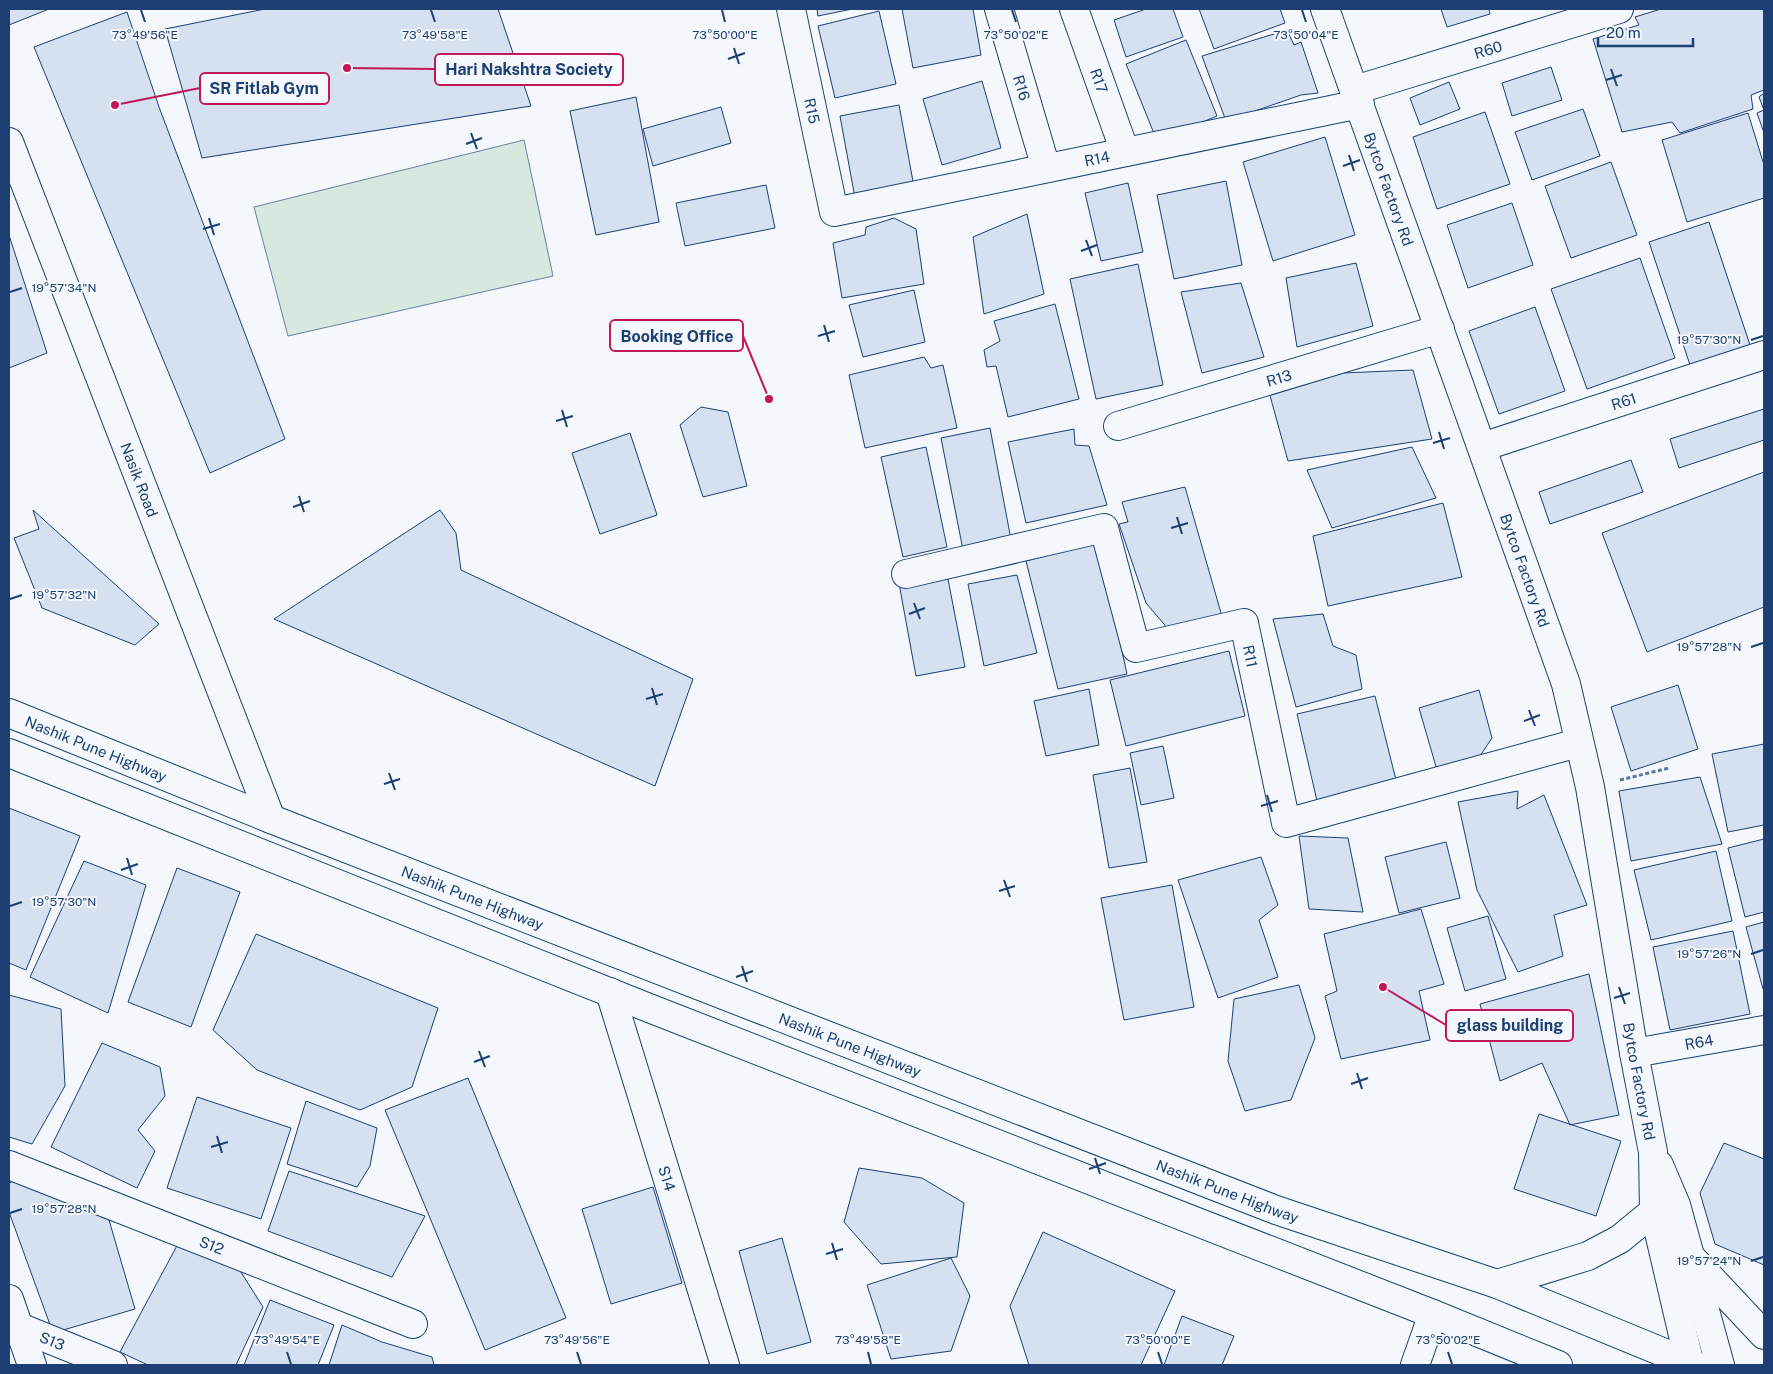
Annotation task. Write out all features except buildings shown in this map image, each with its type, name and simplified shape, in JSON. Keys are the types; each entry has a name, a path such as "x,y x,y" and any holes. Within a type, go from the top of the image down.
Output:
{"main road":[{"name":"R15","path":"792,9 834,212"},
{"name":"R16","path":"999,9 1046,168"},
{"name":"R17","path":"1074,9 1125,152"},
{"name":"Bytco Factory Rd","path":"1325,9 1566,684 1578,743 1590,787 1634,1052 1654,1152 1676,1205 1720,1365"},
{"name":"R60","path":"1358,97 1619,9"},
{"name":"R14","path":"834,212 1125,152 1358,97"},
{"name":"Nasik Road","path":"9,142 271,819"},
{"name":"R13","path":"1118,426 1440,329"},
{"name":"R61","path":"1482,448 1764,355"},
{"name":"R11","path":"906,574 1104,528 1136,648 1244,623 1286,823 1578,743"},
{"name":"Nashik Pune Highway","path":"9,713 271,819 1276,1210 1497,1284 1692,1365"},
{"path":"9,753 610,992 1433,1314 1546,1362"},
{"name":"S14","path":"610,992 725,1365"},
{"name":"R64","path":"1634,1052 1764,1030"},
{"name":"Bytco Factory Rd","path":"1654,1152 1654,1211 1692,1365"},
{"name":"S12","path":"9,1164 414,1324"},
{"path":"1497,1284 1588,1256 1620,1239 1654,1211"},
{"path":"1688,1254 1764,1335"},
{"path":"9,1299 32,1365"},
{"path":"1415,1365 1433,1314"},
{"name":"S13","path":"19,1327 113,1365"}],"path":[{"path":"1590,787 1669,768"}],"shaded area":[{"path":"524,140 553,276 288,336 254,207"}],"place":[{"name":"Hari Nakshtra Society","path":"347,68"},
{"name":"SR Fitlab Gym","path":"115,105"},
{"name":"Booking Office","path":"769,399"},
{"name":"glass building","path":"1383,987"}]}
